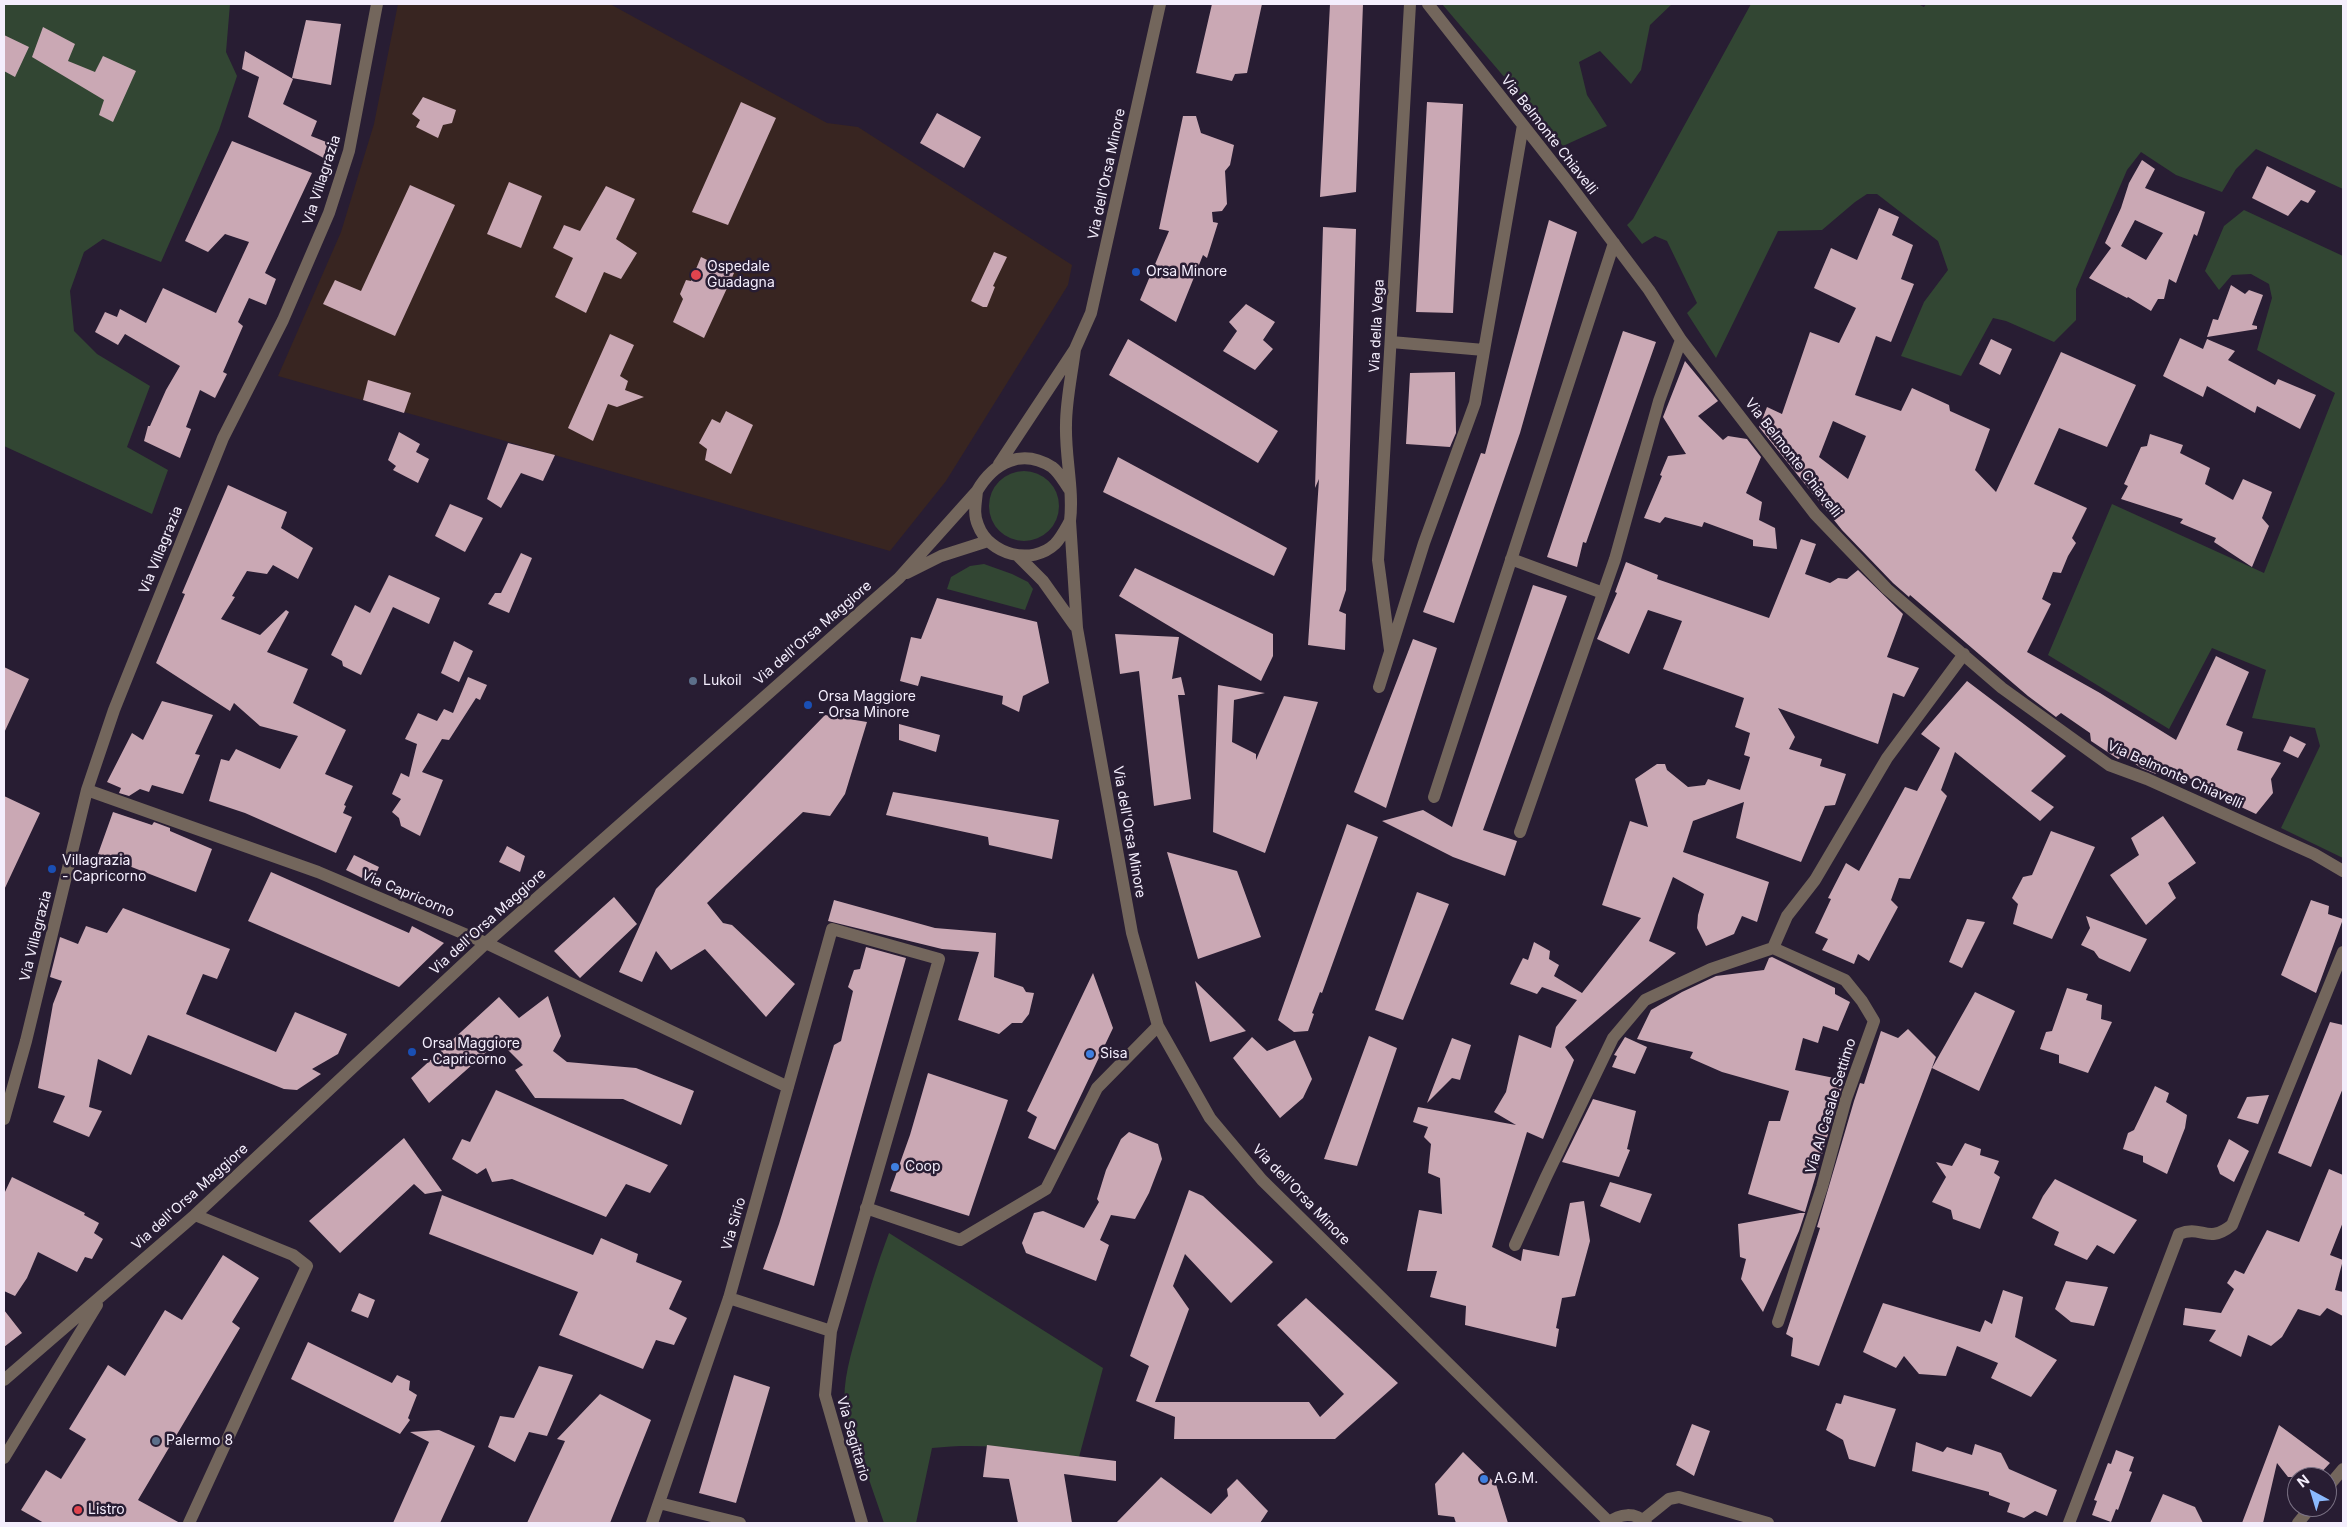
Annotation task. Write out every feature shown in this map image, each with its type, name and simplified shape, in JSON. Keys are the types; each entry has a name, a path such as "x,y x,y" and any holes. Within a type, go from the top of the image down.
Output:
{"street":[{"name":"Via Villagrazia","path":"4,1119 26,1041 87,790 118,700 223,438 283,320 329,213 351,141 377,4"},
{"name":"Via dell'Orsa Minore","path":"1075,349 1090,314 1099,283 1160,4"},
{"name":"Via della Vega","path":"1390,650 1378,560 1410,4"},
{"name":"Via Belmonte Chiavelli","path":"1428,4 1650,290 1681,340 1814,514 1887,589 2002,688 2109,764 2147,779 2296,846 2343,871"},
{"path":"1379,687 1424,543 1476,403 1523,125"},
{"path":"1434,797 1614,243"},
{"path":"1520,832 1615,559 1659,401 1681,340"},
{"path":"1391,342 1484,350"},
{"path":"899,578 977,490 986,475 999,464 1075,349"},
{"path":"977,490 974,512 978,526 988,541 1005,552 1018,556 1036,554 1055,544 1070,521 1072,505 1069,489 1066,425 1075,349"},
{"path":"999,464 1009,460 1036,460 1054,468 1069,489"},
{"name":"Via dell'Orsa Minore","path":"1070,521 1077,628 1132,933 1158,1026 1210,1118 1262,1180 1609,1522"},
{"path":"899,578 941,556 988,541"},
{"path":"1018,556 1043,581 1077,628"},
{"path":"1511,558 1603,593"},
{"name":"Via dell'Orsa Maggiore","path":"4,1380 195,1215 486,943 899,578"},
{"path":"1515,1245 1557,1152 1613,1038 1645,1000 1712,969 1773,948 1787,916 1815,880 1887,758 1964,654"},
{"name":"Via Capricorno","path":"87,790 318,872 486,943 788,1087"},
{"name":"Via Sirio","path":"652,1523 729,1298 832,929"},
{"name":"Via Sagittario","path":"832,929 939,959 831,1331 825,1395 862,1523"},
{"name":"Via Al Casale Settimo","path":"1773,948 1845,980 1862,1001 1874,1021 1846,1099 1822,1187 1778,1322"},
{"path":"2069,1523 2179,1234 2189,1230 2211,1236 2222,1233 2232,1225 2343,952"},
{"path":"866,1208 960,1240 1046,1189 1097,1088 1158,1026"},
{"path":"190,1523 308,1266 293,1255 195,1215"},
{"name":"Via dell'Orsa Maggiore","path":"4,1458 103,1295"},
{"path":"729,1298 831,1331"},
{"path":"1609,1522 1617,1517 1626,1515 1645,1522 1669,1499 1680,1497 1768,1523"},
{"path":"659,1503 740,1523"}],"shaded area":[{"name":"Ospedale Guadagna","path":"398,4 610,4 827,123 858,127 1072,265 1068,285 946,481 890,551 278,376 341,232 374,124"}],"green space":[{"path":"4,4 230,4 226,52 237,76 219,130 161,262 103,239 84,252 70,291 74,331 97,354 150,386 127,447 168,470 152,514 4,446"},
{"path":"1442,4 1672,4 1650,25 1641,70 1631,84 1600,51 1579,62 1587,95 1607,126 1563,146"},
{"path":"1751,4 1918,4 1924,7 1926,4 2343,4 2343,189 2256,149 2236,169 2222,192 2176,175 2141,152 2127,170 2076,289 2076,320 2054,342 2006,321 1993,318 1961,376 1901,356 1924,302 1948,270 1938,241 1877,194 1867,194 1822,230 1778,231 1716,358 1687,313 1697,303 1667,241 1655,236 1642,244 1627,225 1633,219"},
{"path":"2244,210 2343,256 2343,858 2281,828 2320,746 2315,728 2252,718 2266,670 2212,648 2169,729 2048,655 2112,504 2264,573 2335,393 2257,350 2272,298 2269,284 2251,274 2232,275 2219,290 2205,271 2224,226"},
{"path":"1024,471 1037,474 1049,481 1056,493 1059,506 1056,519 1049,531 1037,538 1024,541 1011,538 999,531 992,519 989,506 992,493 999,481 1011,474"},
{"path":"984,564 1028,582 1033,589 1025,610 947,589 951,577 970,566"},
{"path":"889,1233 1103,1368 1079,1457 988,1446 932,1448 916,1523 884,1523 845,1410 844,1399 846,1378 853,1347"}],"building":[{"path":"1212,4 1262,4 1247,73 1235,74 1232,81 1196,73"},
{"path":"1330,4 1363,4 1356,192 1320,197"},
{"path":"306,20 341,24 331,85 292,78"},
{"path":"43,27 75,44 68,61 95,72 103,56 136,71 113,122 99,115 104,100 32,57"},
{"path":"4,35 29,47 15,77 4,71"},
{"path":"245,51 293,79 283,104 317,121 311,136 334,145 331,162 248,117 259,77 242,69"},
{"path":"423,97 456,110 452,123 443,125 438,138 416,127 420,120 412,114"},
{"path":"741,102 776,118 728,225 692,212"},
{"path":"1427,102 1463,104 1453,313 1416,312"},
{"path":"937,113 981,137 964,168 920,143"},
{"path":"1183,116 1196,116 1201,133 1234,145 1230,165 1225,171 1227,204 1222,211 1212,212 1213,222 1218,223 1207,258 1203,255 1176,322 1140,300 1169,231 1159,229"},
{"path":"232,141 312,173 265,273 276,279 266,305 249,298 238,322 243,326 223,372 227,374 215,398 200,390 186,427 191,429 180,458 144,441 148,426 150,426 166,390 180,366 125,334 118,345 95,332 105,312 117,317 120,309 146,323 163,288 216,313 249,242 225,234 208,252 185,241"},
{"path":"2142,160 2155,169 2145,188 2205,212 2197,236 2194,234 2176,283 2169,279 2164,299 2158,299 2151,311 2128,297 2089,278 2111,248 2105,243 2121,208 2129,183","holes":["2135,220 2163,233 2146,260 2121,246"]},
{"path":"2267,166 2316,191 2308,203 2301,200 2288,216 2252,198"},
{"path":"509,182 542,196 521,248 487,234"},
{"path":"410,185 455,205 395,336 323,304 335,280 361,291"},
{"path":"606,186 635,199 616,239 637,253 621,279 604,272 586,313 555,297 573,258 553,248 564,225 580,231"},
{"path":"1879,208 1899,217 1892,235 1913,245 1901,279 1914,284 1891,342 1876,336 1855,395 1901,411 1912,388 1949,405 1950,411 1990,429 1975,470 1996,492 2061,352 2136,385 2107,447 2059,428 2034,484 2087,508 2072,538 2076,543 2061,573 2053,572 2042,599 2051,604 2027,652 2100,693 2176,740 2216,656 2249,672 2226,725 2243,732 2237,750 2281,763 2271,779 2273,793 2256,814 2211,793 2213,788 2160,766 2156,774 2141,768 2124,756 2118,759 2091,741 2090,733 2061,713 2056,717 2028,696 1910,595 1909,597 1893,583 1842,530 1759,427 1767,407 1782,414 1810,332 1839,343 1856,308 1814,288 1831,248 1857,260","holes":["1833,421 1866,436 1848,479 1819,457"]},
{"path":"1549,220 1577,232 1520,433 1454,623 1423,612 1481,453 1485,454"},
{"path":"1323,227 1356,229 1346,590 1339,611 1346,614 1345,650 1308,645 1319,479 1315,488"},
{"path":"994,252 1007,257 993,286 995,287 987,307 983,307 971,301"},
{"path":"701,257 734,273 704,338 673,322 683,299 680,294 686,280 691,281"},
{"path":"2231,285 2245,294 2249,290 2263,295 2252,325 2257,326 2257,329 2207,337 2213,319 2218,320"},
{"path":"1246,304 1275,322 1263,340 1273,349 1255,370 1223,351 1237,331 1229,322"},
{"path":"1623,331 1656,342 1586,543 1583,542 1577,567 1547,557"},
{"path":"610,334 634,345 620,376 628,381 625,390 644,397 617,407 608,404 593,441 568,428"},
{"path":"2180,338 2203,349 2207,339 2235,351 2228,360 2275,385 2278,379 2316,395 2300,429 2257,406 2255,413 2207,386 2203,397 2163,376"},
{"path":"1128,339 1278,431 1258,463 1109,375"},
{"path":"1991,339 2012,349 2000,375 1979,364"},
{"path":"1685,361 1718,401 1698,416 1723,440 1728,436 1747,439 1761,457 1746,493 1762,502 1759,520 1775,528 1777,549 1753,546 1753,540 1704,522 1702,527 1665,517 1660,523 1644,518 1662,476 1660,475 1668,456 1686,454 1663,417"},
{"path":"1455,372 1456,433 1450,447 1406,444 1410,373"},
{"path":"368,380 411,393 404,413 363,400"},
{"path":"726,411 753,425 731,474 705,460 707,449 699,443 712,419 720,423"},
{"path":"399,432 420,444 416,452 429,459 418,483 393,470 396,466 388,460"},
{"path":"2150,434 2183,445 2180,453 2210,468 2205,484 2233,500 2243,479 2272,492 2262,518 2269,526 2252,567 2214,542 2216,538 2180,523 2183,519 2121,499 2128,486 2124,484 2141,447 2147,446"},
{"path":"508,443 555,455 543,481 521,473 501,508 487,499"},
{"path":"1118,457 1287,548 1274,576 1103,492"},
{"path":"228,485 287,512 281,528 313,548 298,579 273,565 267,574 247,571 232,596 235,597 221,619 260,635 286,610 289,612 267,652 308,669 293,703 346,730 325,774 353,786 344,805 346,806 343,813 352,817 336,853 245,813 209,801 221,759 229,761 236,749 280,769 298,736 260,726 234,703 230,711 156,663 185,594 182,593"},
{"path":"450,504 483,518 465,552 435,536"},
{"path":"1801,539 1816,544 1805,574 1830,583 1838,578 1847,579 1858,570 1903,614 1887,657 1919,668 1904,697 1893,693 1878,744 1778,708 1795,737 1789,749 1822,759 1820,766 1846,774 1835,805 1825,806 1801,862 1736,838 1744,802 1693,821 1683,852 1769,882 1757,922 1742,916 1734,934 1706,946 1697,928 1698,915 1704,894 1673,877 1649,941 1676,953 1565,1047 1574,1060 1543,1139 1527,1132 1492,1247 1521,1261 1523,1249 1559,1256 1570,1203 1584,1201 1590,1241 1575,1296 1562,1298 1556,1328 1559,1329 1556,1347 1465,1325 1466,1306 1430,1297 1437,1271 1407,1271 1419,1210 1442,1214 1440,1178 1428,1173 1431,1144 1424,1137 1428,1127 1413,1122 1418,1107 1516,1125 1494,1112 1506,1092 1519,1035 1551,1048 1556,1027 1577,1000 1542,987 1537,994 1510,984 1523,958 1528,960 1534,942 1550,951 1549,959 1559,965 1554,976 1582,993 1641,918 1602,905 1630,821 1648,827 1635,779 1657,764 1665,764 1667,770 1688,787 1705,785 1708,779 1740,790 1750,757 1744,755 1750,733 1735,727 1744,698 1663,669 1682,621 1648,610 1629,654 1597,639 1617,593 1615,592 1626,562 1658,575 1657,579 1769,618"},
{"path":"521,553 532,558 509,613 488,604 495,593 501,593"},
{"path":"1135,568 1273,634 1273,656 1261,681 1119,596"},
{"path":"389,575 440,598 429,624 393,607 361,675 343,666 342,661 331,655 355,605 370,613"},
{"path":"1533,585 1567,596 1483,830 1517,841 1505,876 1453,857 1382,821 1423,810 1452,827"},
{"path":"937,598 1037,622 1049,683 1023,696 1019,712 1002,704 1003,696 921,676 918,686 900,681 911,637 921,639"},
{"path":"1115,634 1179,637 1172,679 1181,677 1185,695 1178,695 1191,799 1154,806 1139,671 1120,674"},
{"path":"1413,639 1437,648 1386,808 1354,792"},
{"path":"454,641 473,651 459,682 441,673"},
{"path":"4,667 29,679 4,733"},
{"path":"468,677 487,685 480,700 476,698 449,740 442,739 422,772 443,780 420,836 401,826 399,818 392,812 401,799 392,794 401,773 409,777 417,744 405,739 418,713 437,721 444,709 453,713"},
{"path":"1967,681 2066,756 2031,791 2054,807 2040,821 1955,752 1941,790 1947,796 1910,879 1899,878 1891,900 1898,907 1869,961 1858,954 1854,964 1822,950 1828,939 1815,933 1831,899 1828,898 1846,863 1859,871 1905,787 1917,791 1940,748 1921,734"},
{"path":"1218,685 1265,693 1234,700 1232,742 1256,754 1256,760 1284,696 1318,702 1265,853 1213,832"},
{"path":"162,701 213,715 195,754 200,755 183,794 152,785 149,792 140,789 129,796 119,793 121,788 107,782 132,733 143,740"},
{"path":"825,715 867,722 845,794 830,816 803,812 707,903 723,923 732,925 795,984 766,1017 705,949 671,970 656,951 642,982 619,972 656,889"},
{"path":"899,724 940,735 936,752 899,740"},
{"path":"2290,736 2306,744 2298,758 2283,751"},
{"path":"893,792 1059,820 1052,859 989,845 988,837 886,815"},
{"path":"4,796 40,813 4,890"},
{"path":"113,812 152,825 154,822 212,849 196,892 98,854"},
{"path":"2163,816 2196,863 2168,883 2176,898 2146,925 2110,875 2139,855 2131,838"},
{"path":"1347,824 1378,837 1322,993 1320,992 1312,1013 1314,1014 1308,1031 1294,1032 1278,1020"},
{"path":"2051,831 2095,847 2052,939 2013,924 2018,904 2012,898 2023,877 2032,875"},
{"path":"507,846 525,856 520,872 499,862"},
{"path":"1167,852 1237,871 1261,937 1198,959"},
{"path":"354,855 379,867 372,883 346,870"},
{"path":"271,872 409,933 412,926 444,943 399,987 248,921"},
{"path":"1417,892 1449,904 1403,1020 1375,1010"},
{"path":"614,897 637,924 580,978 554,951"},
{"path":"834,900 935,928 996,933 994,977 1023,987 1026,992 1034,993 1029,1014 1022,1023 1012,1023 999,1034 958,1020 979,952 942,949 828,921"},
{"path":"2311,900 2329,906 2328,914 2343,919 2316,993 2281,975"},
{"path":"123,908 230,949 217,979 203,974 186,1014 276,1052 295,1012 347,1034 338,1054 312,1069 321,1074 297,1090 284,1089 148,1035 131,1075 98,1059 89,1107 102,1111 89,1137 53,1122 65,1096 38,1088 53,1004 62,981 50,977 60,937 78,944 86,926 107,933"},
{"path":"2086,916 2147,939 2130,972 2099,958 2094,951 2081,945 2090,928"},
{"path":"1967,919 1985,922 1962,968 1949,962"},
{"path":"866,947 906,958 814,1286 763,1269 779,1224 834,1045 841,1041 853,991 848,987 854,970 860,969"},
{"path":"1772,957 1835,988 1835,994 1850,1002 1838,1031 1823,1026 1818,1043 1803,1038 1795,1070 1844,1080 1805,1212 1748,1194 1769,1121 1780,1121 1789,1091 1722,1072 1690,1058 1693,1052 1637,1039 1651,1010 1682,992 1716,976 1764,970 1769,958"},
{"path":"1093,973 1113,1028 1055,1150 1028,1138 1037,1117 1027,1111"},
{"path":"1195,981 1234,1019 1246,1031 1210,1042"},
{"path":"2067,988 2088,994 2086,1000 2102,1005 2101,1019 2112,1022 2088,1073 2059,1063 2059,1055 2040,1049 2046,1032 2052,1031"},
{"path":"1975,992 2015,1011 1979,1091 1932,1068"},
{"path":"548,996 561,1036 553,1051 567,1062 636,1068 694,1091 681,1125 623,1099 535,1098 515,1070 523,1065 499,1041 429,1103 411,1078 499,997 519,1018"},
{"path":"2330,1022 2343,1025 2343,1088 2311,1167 2278,1153"},
{"path":"1908,1029 1936,1057 1819,1366 1791,1356 1793,1338 1786,1334 1820,1228 1817,1227 1860,1083 1864,1084 1881,1031 1898,1038"},
{"path":"1369,1036 1397,1048 1357,1166 1324,1159"},
{"path":"1252,1037 1267,1051 1295,1040 1312,1079 1303,1098 1280,1118 1233,1058"},
{"path":"1625,1037 1647,1047 1635,1074 1612,1067 1617,1056 1614,1055"},
{"path":"1452,1038 1471,1045 1460,1080 1452,1078 1427,1103"},
{"path":"928,1073 1008,1100 969,1216 890,1191 910,1135"},
{"path":"2155,1086 2169,1093 2166,1102 2187,1115 2185,1128 2167,1174 2143,1162 2143,1156 2123,1149 2128,1133 2134,1130"},
{"path":"496,1090 668,1165 650,1193 626,1184 606,1217 512,1179 492,1182 486,1168 477,1174 452,1159 462,1139 470,1142"},
{"path":"2269,1095 2258,1124 2237,1118 2247,1097"},
{"path":"1593,1099 1636,1111 1627,1149 1630,1150 1619,1177 1562,1162"},
{"path":"1129,1132 1158,1144 1162,1159 1149,1193 1135,1219 1111,1215 1100,1240 1109,1245 1096,1281 1026,1253 1022,1243 1034,1213 1043,1211 1084,1228 1099,1202 1097,1199 1106,1170 1121,1139"},
{"path":"404,1138 442,1191 425,1194 414,1184 340,1253 309,1221"},
{"path":"2229,1139 2249,1151 2234,1182 2220,1174 2217,1166"},
{"path":"1965,1143 1981,1149 1980,1155 1999,1161 1994,1173 2000,1177 1980,1229 1953,1219 1951,1210 1932,1202 1946,1177 1936,1162 1952,1166"},
{"path":"2329,1169 2343,1175 2343,1222 2330,1255 2343,1260 2335,1290 2343,1292 2343,1316 2327,1308 2320,1316 2298,1309 2282,1337 2271,1346 2248,1335 2241,1357 2209,1341 2216,1330 2183,1325 2185,1308 2221,1313 2234,1289 2227,1283 2235,1270 2244,1274 2267,1230 2299,1242"},
{"path":"12,1177 85,1213 84,1215 99,1223 94,1233 103,1239 92,1259 85,1257 77,1272 38,1252 27,1278 15,1296 4,1291 4,1194"},
{"path":"2055,1179 2137,1220 2114,1254 2097,1245 2087,1260 2054,1245 2059,1232 2032,1218 2043,1196"},
{"path":"1610,1182 1652,1194 1640,1223 1600,1206"},
{"path":"1189,1190 1203,1196 1273,1262 1231,1303 1185,1254 1173,1286 1189,1309 1155,1402 1309,1402 1320,1417 1344,1394 1277,1325 1306,1298 1398,1383 1335,1439 1174,1439 1175,1417 1136,1401 1149,1366 1130,1356"},
{"path":"442,1195 593,1255 601,1238 638,1254 636,1262 682,1281 669,1309 687,1318 674,1345 656,1340 643,1369 559,1335 578,1292 429,1234"},
{"path":"1805,1213 1799,1231 1763,1312 1741,1279 1746,1259 1740,1257 1738,1224"},
{"path":"223,1255 259,1278 232,1322 240,1328 138,1500 180,1523 44,1523 21,1510 46,1470 61,1479 86,1439 69,1429 108,1365 125,1376 165,1310 182,1320"},
{"path":"2066,1281 2108,1287 2094,1326 2071,1322 2055,1309"},
{"path":"2003,1290 2023,1297 2015,1337 2057,1360 2031,1397 1991,1378 1998,1363 1957,1346 1946,1376 1919,1374 1904,1356 1896,1368 1863,1352 1883,1303 1980,1332 1985,1320 1992,1324"},
{"path":"359,1293 375,1300 368,1318 351,1311"},
{"path":"4,1310 22,1333 4,1347"},
{"path":"308,1342 392,1383 397,1375 410,1381 409,1390 417,1395 408,1418 410,1420 400,1434 291,1379"},
{"path":"539,1366 573,1375 547,1436 529,1432 515,1462 488,1447 500,1416 514,1418"},
{"path":"734,1375 770,1387 736,1503 699,1493"},
{"path":"600,1394 651,1420 610,1523 527,1523 565,1441 557,1439"},
{"path":"1844,1395 1896,1409 1875,1467 1849,1459 1843,1440 1826,1430 1836,1403 1841,1404"},
{"path":"1692,1424 1710,1431 1694,1476 1676,1465"},
{"path":"2279,1425 2330,1463 2326,1467 2287,1467 2287,1476 2277,1463 2263,1523 2242,1523"},
{"path":"439,1430 475,1446 440,1523 393,1523 429,1442 410,1432"},
{"path":"1916,1442 1943,1452 1947,1447 1972,1455 1975,1444 2001,1453 2009,1469 2057,1490 2047,1516 2035,1511 2024,1518 2007,1512 2010,1503 1989,1495 1989,1492 1912,1471"},
{"path":"987,1445 1116,1461 1116,1481 1064,1474 1072,1523 1018,1523 1009,1479 983,1477"},
{"path":"2116,1450 2134,1457 2129,1471 2132,1472 2118,1510 2116,1509 2111,1522 2092,1515 2097,1501 2094,1500 2108,1463 2111,1464"},
{"path":"1463,1452 1496,1484 1508,1523 1456,1523 1454,1517 1438,1515 1435,1484"},
{"path":"1161,1477 1211,1514 1228,1496 1227,1489 1237,1479 1268,1511 1260,1523 1116,1523"},
{"path":"2163,1494 2195,1507 2203,1523 2150,1523"}],"place":[{"name":"Orsa Minore","path":"1136,272"},
{"name":"Ospedale Guadagna","path":"696,275"},
{"name":"Lukoil","path":"693,681"},
{"name":"Orsa Maggiore - Orsa Minore","path":"808,705"},
{"name":"Villagrazia - Capricorno","path":"52,869"},
{"name":"Orsa Maggiore - Capricorno","path":"412,1052"},
{"name":"Sisa","path":"1090,1054"},
{"name":"Coop","path":"895,1167"},
{"name":"Palermo 8","path":"156,1441"},
{"name":"A.G.M.","path":"1484,1479"},
{"name":"Listro","path":"78,1510"}]}
